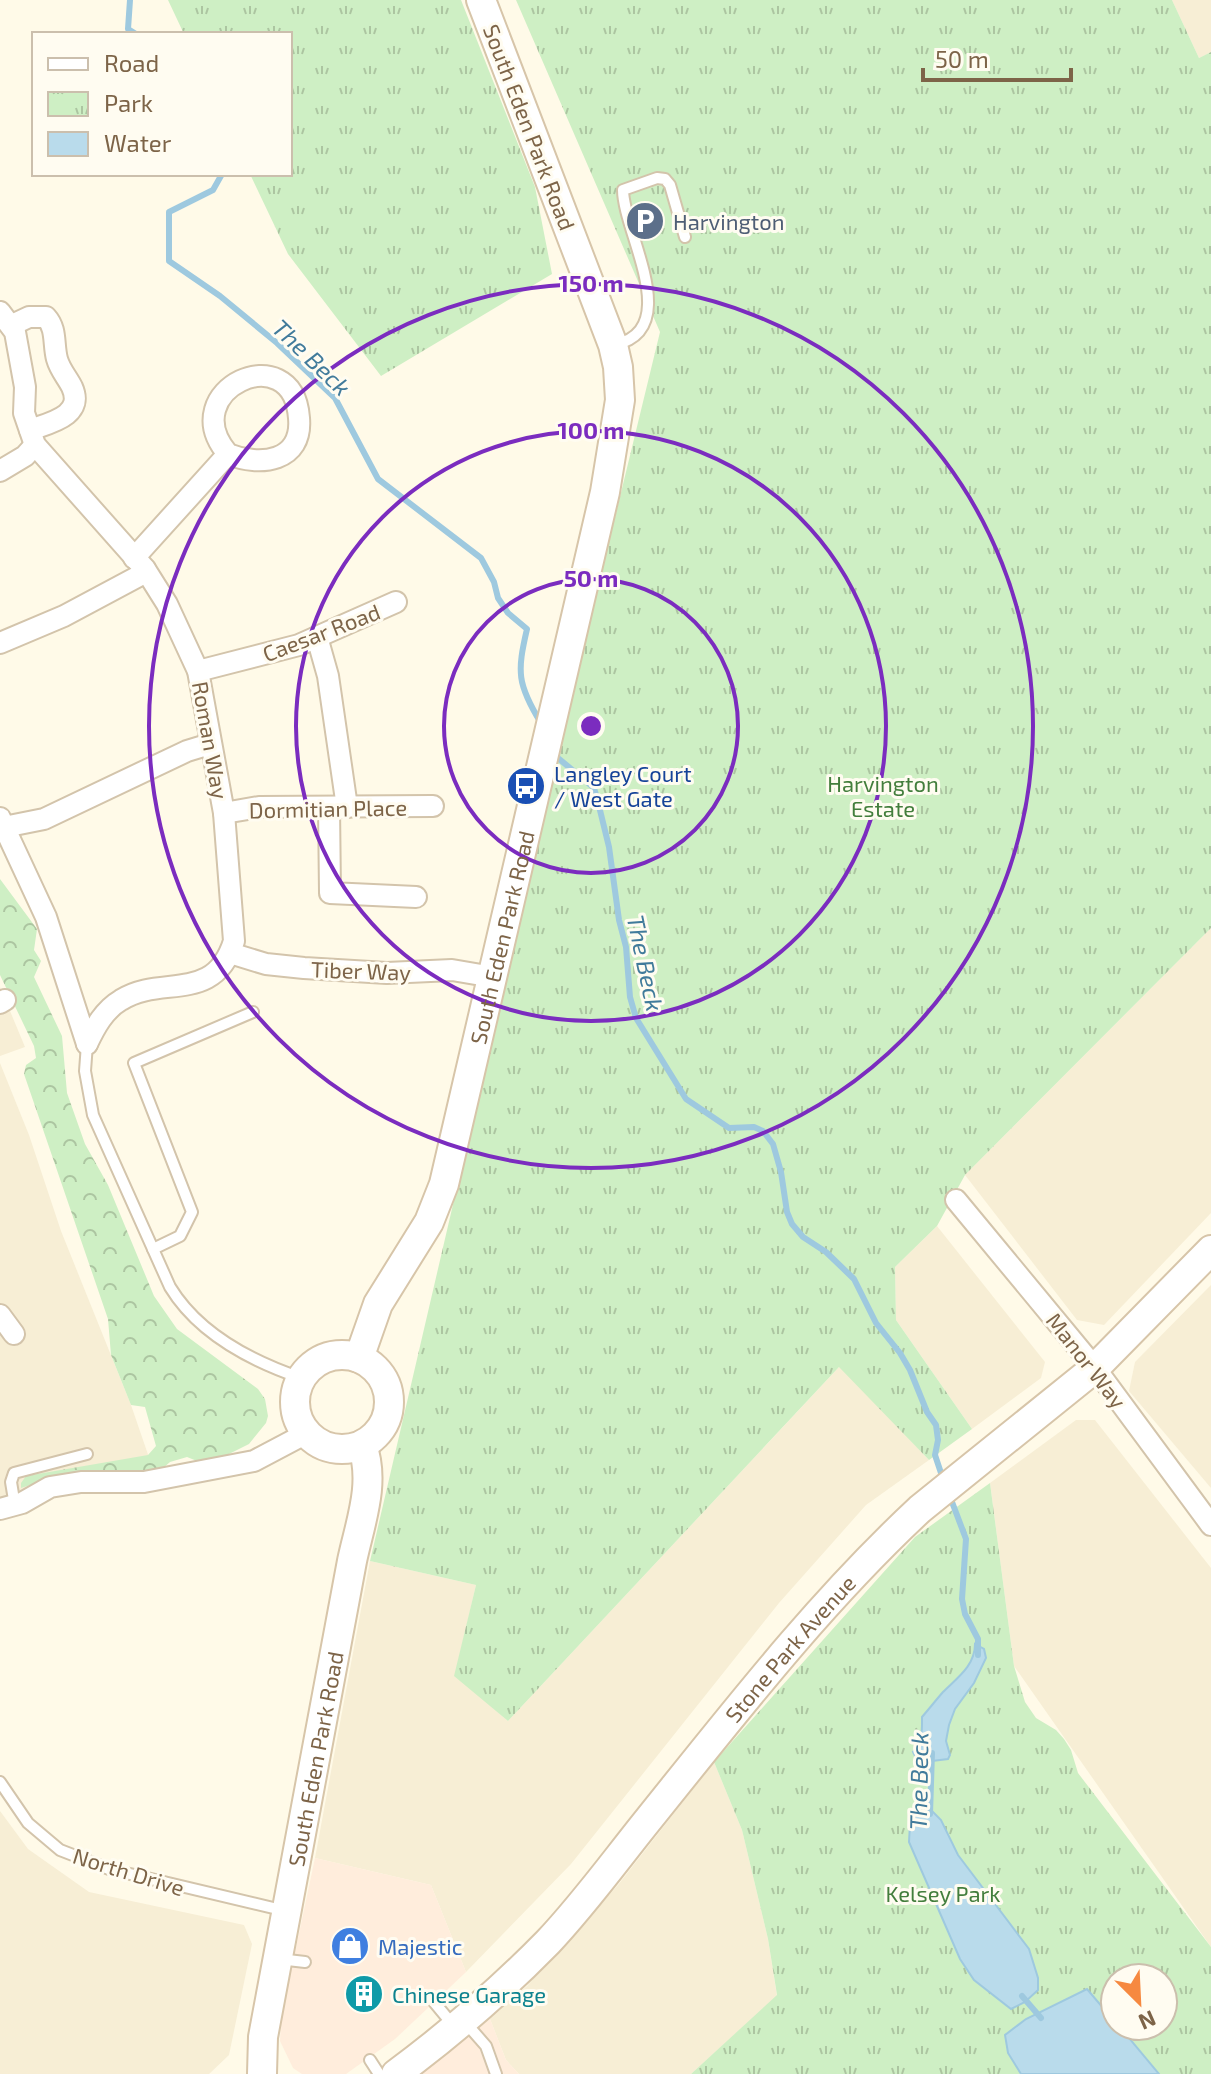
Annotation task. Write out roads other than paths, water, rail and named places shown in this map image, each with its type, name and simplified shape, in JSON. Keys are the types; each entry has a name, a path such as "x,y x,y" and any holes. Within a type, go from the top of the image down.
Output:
{"main road":[{"name":"South Eden Park Road","path":"359,1358 378,1304 417,1242 437,1203 451,1159 593,553 617,430 620,385 613,345 481,0"},
{"name":"Stone Park Avenue","path":"395,2073 460,2024 550,1940 830,1600 920,1509 1095,1368 1211,1250"},
{"path":"346,1355 359,1358 379,1374 389,1401 383,1426 362,1445 349,1449 327,1447 316,1441 307,1433 296,1409 296,1392 301,1378 309,1367 320,1361 346,1355"},
{"name":"South Eden Park Road","path":"262,2074 262,2044 292,1960 287,1911 352,1561 369,1486 367,1458 362,1445"}],"street":[{"path":"0,471 25,456 32,437 63,418 75,403 74,393 57,361 51,323 46,317 37,315 6,319 25,387 24,413 32,437"},
{"path":"262,374 284,384 295,399 300,423 296,440 288,451 266,461 244,461 228,454 218,443 215,430 218,398 226,388 262,374"},
{"name":"Roman Way","path":"32,437 139,563 167,604 198,671 224,813 234,941 230,953"},
{"path":"0,643 64,616 137,577 139,563 228,454"},
{"name":"Caesar Road","path":"198,671 299,645 396,602"},
{"path":"317,637 328,676 338,807 330,893 416,897"},
{"path":"87,1044 46,917 2,822 44,819 187,751 210,744"},
{"name":"Dormitian Place","path":"224,813 259,807 433,806"},
{"path":"87,1044 101,1019 120,1000 138,991 198,983 224,963 230,953"},
{"name":"Tiber Way","path":"230,953 266,964 304,968 387,973 452,970 493,977"},
{"name":"Manor Way","path":"956,1200 1095,1368 1211,1525"},
{"path":"0,1315 14,1334"},
{"path":"7,1507 50,1487 81,1482 144,1482 254,1461 307,1433"}],"lane":[{"path":"613,345 635,336 646,315 650,295 623,195 626,187 665,179 670,185 685,237"},
{"path":"153,1249 180,1236 192,1212 134,1063 253,1012"},
{"path":"87,1044 85,1071 93,1115 170,1287 182,1307 214,1335 276,1369 301,1378"},
{"path":"7,1507 14,1473 87,1454"},
{"name":"North Drive","path":"0,1782 28,1823 60,1850 109,1869 287,1911"},
{"path":"434,2002 486,2046 496,2074"},
{"path":"370,2060 395,2073"}],"water":[{"path":"975,1644 984,1649 986,1658 974,1683 955,1709 946,1741 950,1755 948,1759 932,1761 915,1756 913,1752 920,1740 922,1717 969,1665"},
{"path":"930,1809 941,1820 958,1855 1029,1949 1038,1978 1038,1990 1011,2009 974,1980 960,1959 909,1842 910,1824 916,1811"},
{"path":"1087,1989 1099,2003 1099,2042 1132,2042 1159,2074 1021,2074 1008,2053 1005,2035 1026,2019"}],"waterway":[{"name":"The Beck","path":"130,0 128,29 133,32"},
{"name":"The Beck","path":"221,176 213,190 169,212 169,261 220,296 277,343 335,398 378,479 481,558 494,582 498,598 508,613 527,629 521,678 527,698 541,723"},
{"name":"The Beck","path":"554,751 558,758 594,788 609,847 626,947 630,997 636,1018 686,1099 729,1128 754,1127 763,1131 773,1144 792,1224 803,1237 826,1252 854,1279 876,1323 910,1370 927,1412 936,1425 938,1440 935,1455 943,1479"},
{"name":"The Beck","path":"949,1494 966,1539 962,1599 965,1614 978,1639 978,1655"},
{"name":"The Beck","path":"930,1814 932,1753"},
{"name":"The Beck","path":"1022,1996 1041,2018"}],"place":[{"name":"Harvington","path":"645,221"},
{"name":"Langley Court / West Gate","path":"526,786"},
{"name":"Majestic","path":"350,1946"},
{"name":"Chinese Garage","path":"364,1994"}],"park label":[{"name":"Harvington Estate","path":"883,796"},
{"name":"Kelsey Park","path":"943,1893"}]}
